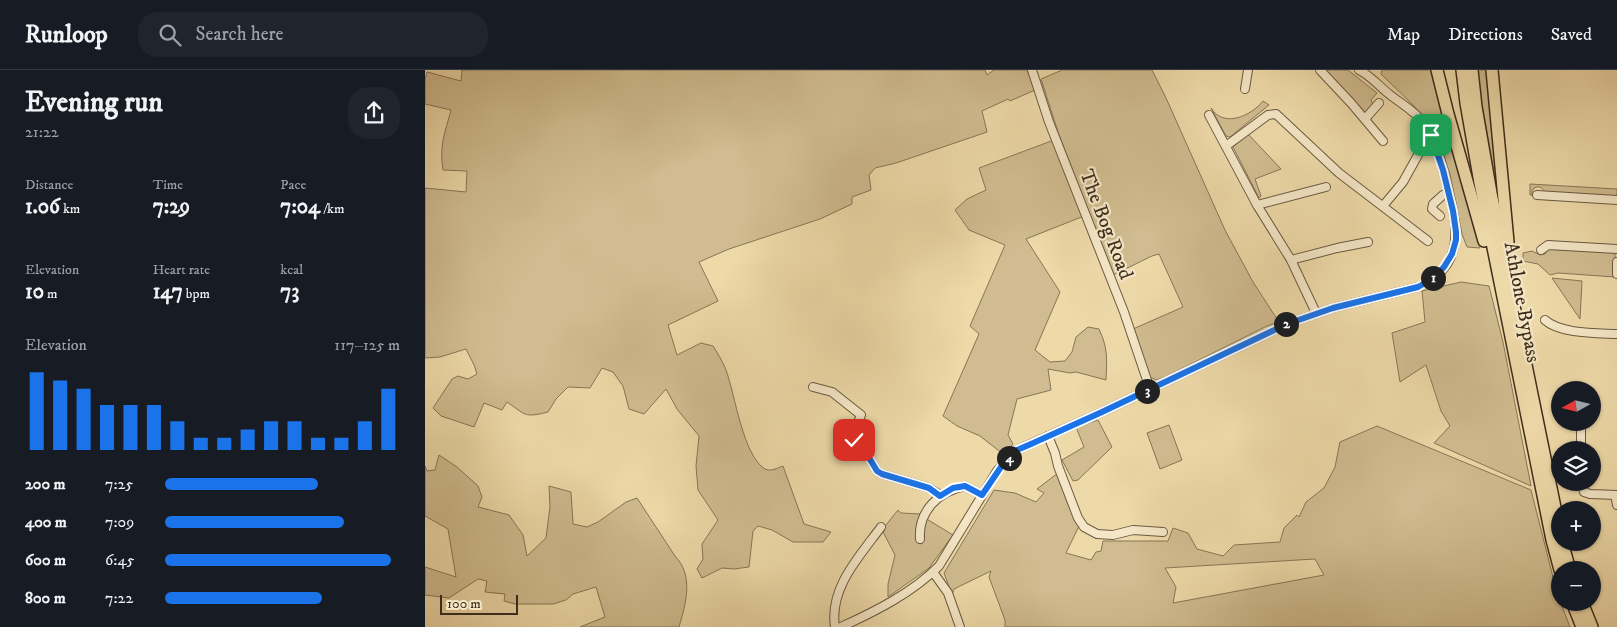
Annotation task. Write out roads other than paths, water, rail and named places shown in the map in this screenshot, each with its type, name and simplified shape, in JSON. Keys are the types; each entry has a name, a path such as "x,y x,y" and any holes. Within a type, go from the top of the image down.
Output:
{"highway":[{"path":"1437,70 1512,344"},
{"name":"Athlone Bypass","path":"1462,70 1480,183 1558,561"},
{"name":"Athlone Bypass","path":"1472,70 1483,148 1554,501"},
{"path":"1492,70 1508,240 1529,355 1530,385"},
{"path":"1576,611 1582,627"},
{"path":"1585,611 1592,627"}],"street":[{"name":"The Bog Road","path":"1032,70 1049,122 1124,312 1150,389"},
{"path":"1245,89 1248,70"},
{"path":"1319,70 1383,141"},
{"path":"841,627 885,605 919,583 939,566 997,471 1017,450 1287,324 1316,314 1418,287 1434,278 1448,260 1456,240 1456,226 1449,193 1436,146 1415,113 1389,94 1369,72 1359,70"},
{"path":"1365,119 1379,103"},
{"path":"1226,146 1268,115 1276,114 1339,173 1428,241"},
{"path":"1209,115 1257,205 1291,260 1316,314"},
{"path":"1383,206 1403,182 1418,155"},
{"path":"1257,205 1326,187"},
{"path":"1440,216 1433,209 1433,204 1449,193"},
{"path":"1537,195 1617,200"},
{"path":"1291,260 1368,242"},
{"path":"1541,250 1548,245 1617,249"},
{"path":"1617,262 1617,274"},
{"path":"1545,320 1551,325 1567,330 1617,334"},
{"path":"813,387 832,392 861,415 853,434 854,440 865,451 877,471 929,488 940,496"},
{"path":"1048,436 1078,518 1084,527 1097,534 1113,535 1133,530 1163,532"},
{"path":"920,539 922,520 940,496 953,488 965,486 982,495"},
{"path":"1584,491 1590,494 1616,495 1617,505"},
{"path":"835,627 833,614 837,593 855,563 881,527"},
{"path":"933,572 948,593 960,627"}]}
